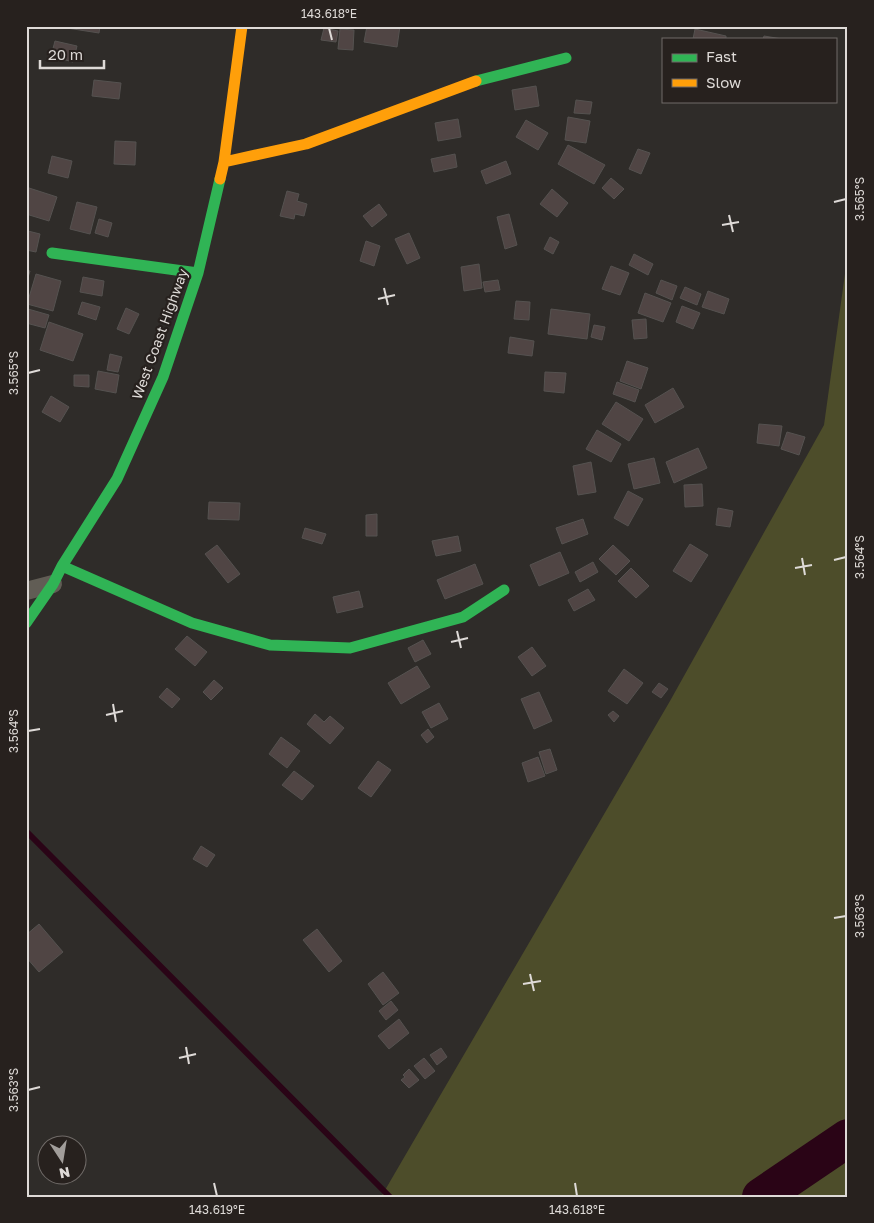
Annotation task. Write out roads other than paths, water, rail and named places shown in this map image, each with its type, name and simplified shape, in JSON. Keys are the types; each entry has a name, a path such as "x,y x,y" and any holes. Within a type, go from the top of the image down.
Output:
{"street":[{"name":"West Coast Highway","path":"26,622 53,584 62,566 117,479 164,378 198,273 224,162 242,26"},
{"path":"224,162 306,144 475,81 566,58"},
{"path":"52,253 198,273"},
{"path":"62,566 192,623 270,645 350,648 463,617 504,590"},
{"path":"26,591 53,584"}],"waterway":[{"path":"26,831 390,1197"},
{"path":"761,1197 848,1138"}]}
